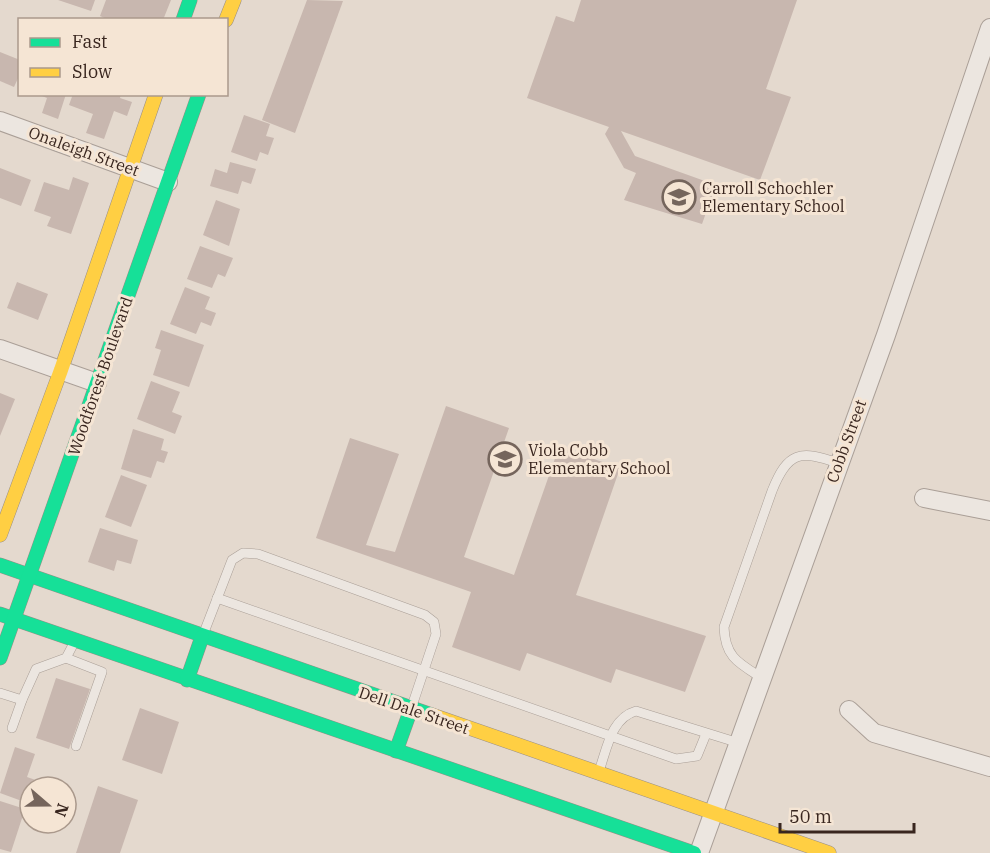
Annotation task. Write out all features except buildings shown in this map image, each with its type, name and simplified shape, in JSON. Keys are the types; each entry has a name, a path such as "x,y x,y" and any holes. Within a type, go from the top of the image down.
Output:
{"main road":[{"path":"184,18 190,0"},
{"path":"227,18 234,0"},
{"path":"0,535 61,370 155,96"},
{"name":"Woodforest Boulevard","path":"0,658 6,616 30,576 198,96"},
{"name":"Dell Dale Street","path":"0,565 829,853"},
{"path":"6,616 694,853"},
{"path":"187,680 202,637"},
{"path":"396,751 411,709"}],"street":[{"name":"Cobb Street","path":"699,853 886,335 990,28"},
{"name":"Onaleigh Street","path":"0,122 168,182"},
{"path":"0,349 97,383"},
{"path":"924,498 990,511"},
{"path":"849,710 874,733 990,767"}],"lane":[{"path":"762,678 738,663 730,654 724,643 724,627 768,501 780,471 791,458 805,454 838,463"},
{"path":"202,637 232,560 243,553 258,555 426,615 434,622 436,634 411,709"},
{"path":"217,598 676,759 697,756 706,734"},
{"path":"66,658 75,641"},
{"path":"12,728 36,669 66,658 102,672 76,746"},
{"path":"0,693 22,700"},
{"path":"599,773 618,722 625,714 636,711 739,743"}],"traffic: fast":[{"path":"184,18 190,0"},
{"path":"0,658 198,96"},
{"path":"0,565 432,715"},
{"path":"0,614 694,853"},
{"path":"187,680 202,637"},
{"path":"396,751 411,709"}],"traffic: slow":[{"path":"227,18 234,0"},
{"path":"0,535 61,370 155,96"},
{"path":"432,715 829,853"}],"place":[{"name":"Carroll Schochler Elementary School","path":"679,197"},
{"name":"Viola Cobb Elementary School","path":"505,459"}]}
